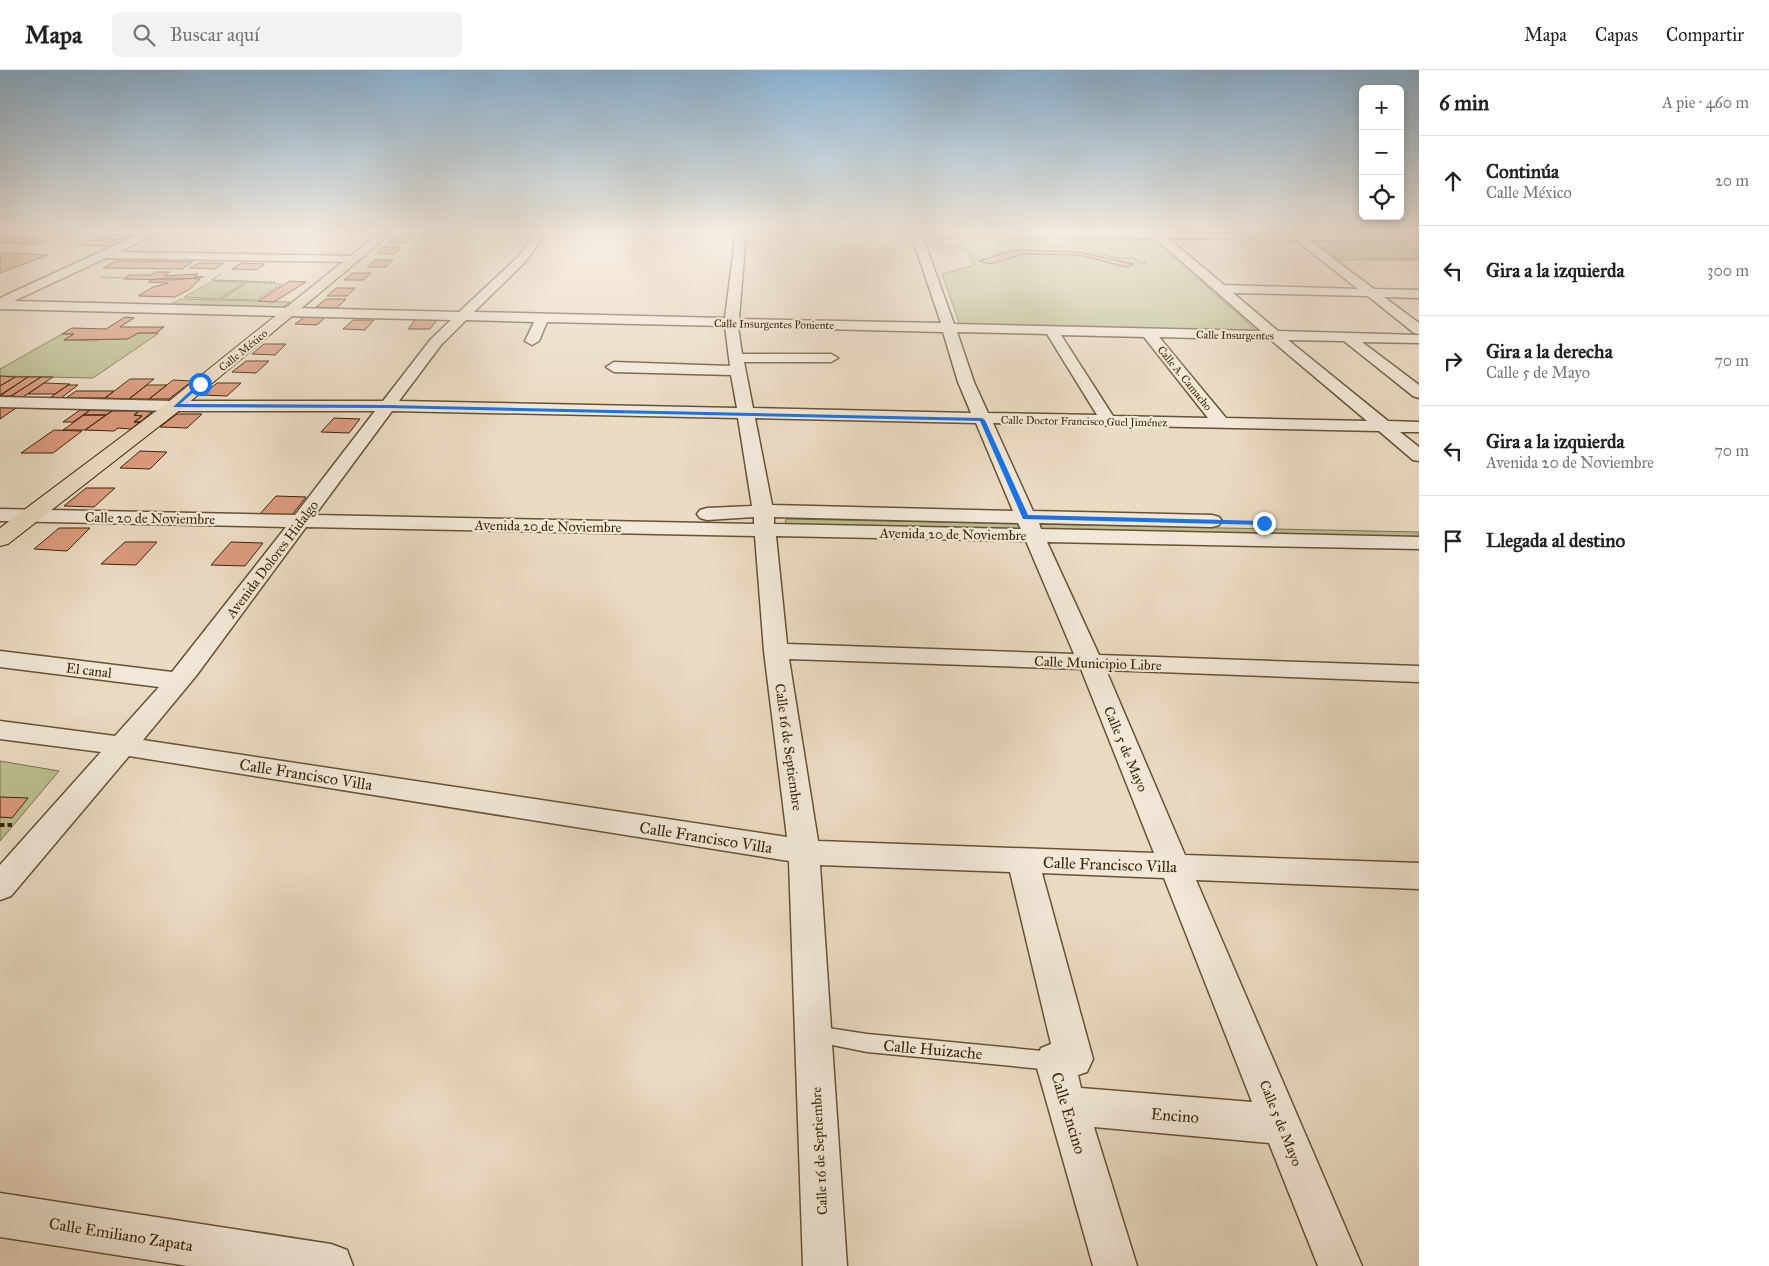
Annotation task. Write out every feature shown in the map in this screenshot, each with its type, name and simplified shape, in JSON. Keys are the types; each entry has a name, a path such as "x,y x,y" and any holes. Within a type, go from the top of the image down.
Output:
{"main road":[{"name":"Calle México","path":"0,539 174,406 320,287"}],"street":[{"path":"0,304 36,287"},
{"name":"Avenida Dolores Hidalgo","path":"0,886 178,681 436,342 493,287"},
{"name":"Calle 16 de Septiembre","path":"736,287 732,323 737,365 764,521 776,651 804,852 825,1266"},
{"name":"Calle 5 de Mayo","path":"934,287 966,382 1090,662 1340,1266"},
{"path":"1217,287 1419,456"},
{"path":"1363,287 1419,330"},
{"path":"1219,289 1419,294"},
{"name":"Calle Insurgentes Poniente","path":"0,304 1051,330"},
{"path":"532,341 542,318"},
{"path":"1051,330 1109,422"},
{"name":"Calle Insurgentes","path":"1051,330 1419,339"},
{"name":"Calle A. Camacho","path":"1148,333 1222,424"},
{"path":"1348,338 1419,393"},
{"path":"614,367 737,365 831,358"},
{"name":"Calle Doctor Francisco Guel Jiménez","path":"0,402 174,406 388,406 1419,428"},
{"name":"Calle 20 de Noviembre","path":"0,514 459,524"},
{"name":"Avenida 20 de Noviembre","path":"459,524 764,521 1030,526 1264,523 1419,526"},
{"path":"1264,523 1279,540"},
{"name":"Avenida 20 de Noviembre","path":"1030,526 1279,540 1419,543"},
{"name":"Calle Municipio Libre","path":"776,651 1419,674"},
{"name":"El canal","path":"0,659 178,681"},
{"name":"Calle Francisco Villa","path":"0,730 122,746 804,852 1419,876"},
{"name":"Calle Encino","path":"1023,860 1074,1059 1054,1061 1115,1266"},
{"name":"Encino","path":"1068,1106 1282,1124"},
{"name":"Calle Emiliano Zapata","path":"0,1215 307,1264"}],"lane":[{"name":"Calle Huizache","path":"812,1034 866,1043 1054,1061"}],"path":[{"path":"0,825 13,825"}],"green space":[{"path":"202,287 238,287 218,299 184,297"},
{"path":"240,287 277,287 256,300 221,299"},
{"path":"947,287 1207,287 1258,332 960,325"},
{"path":"181,299 290,302 282,308 170,305"},
{"path":"138,333 159,333 93,378 0,376 0,369 62,334 74,334 65,340 96,341 106,338 120,339 132,337"},
{"path":"786,519 1419,532 1419,539 785,524"},
{"path":"0,761 59,771 0,841"}],"building":[{"path":"153,287 192,287 175,297 138,296"},
{"path":"281,287 298,287 274,302 258,301"},
{"path":"336,288 355,288 347,296 327,296"},
{"path":"326,299 346,299 337,308 316,307"},
{"path":"306,316 327,316 317,325 295,324"},
{"path":"125,317 134,318 120,327 164,327 156,333 138,333 128,339 64,340 74,334 62,334 72,328 106,329"},
{"path":"416,319 437,320 430,329 408,329"},
{"path":"353,320 374,320 365,330 343,329"},
{"path":"264,344 286,344 275,355 252,354"},
{"path":"246,361 269,361 256,373 232,372"},
{"path":"0,376 15,377 0,386"},
{"path":"15,377 28,377 0,395 0,386"},
{"path":"28,377 41,377 11,396 0,396"},
{"path":"41,377 53,377 23,397 11,396"},
{"path":"130,379 154,379 129,399 105,398"},
{"path":"173,380 192,381 169,399 149,399"},
{"path":"44,383 70,384 55,394 28,394"},
{"path":"217,383 241,383 227,396 202,395"},
{"path":"68,385 78,385 61,398 51,397"},
{"path":"147,385 167,385 149,399 129,399"},
{"path":"76,391 114,391 105,398 66,398"},
{"path":"0,406 19,406 0,419"},
{"path":"80,410 90,410 73,422 63,422"},
{"path":"90,410 112,411 106,415 84,415"},
{"path":"112,411 139,411 134,415 142,416 134,422 140,422 131,429 118,428 114,431 85,430"},
{"path":"139,411 152,412 140,422 134,422 142,416 134,415"},
{"path":"177,414 202,414 187,428 160,427"},
{"path":"84,415 106,415 85,430 63,430"},
{"path":"334,418 360,419 349,433 321,432"},
{"path":"54,430 82,431 53,453 21,453"},
{"path":"140,451 167,452 150,469 120,468"},
{"path":"86,488 115,488 94,507 64,506"},
{"path":"276,496 306,497 291,516 259,515"},
{"path":"59,528 90,528 67,551 34,549"},
{"path":"125,542 157,542 136,565 101,564"},
{"path":"231,542 263,543 245,566 211,565"},
{"path":"0,797 28,798 12,818 0,817"}],"route":[{"path":"200,384 174,406 388,406 982,420 1026,517 1264,523"}]}
